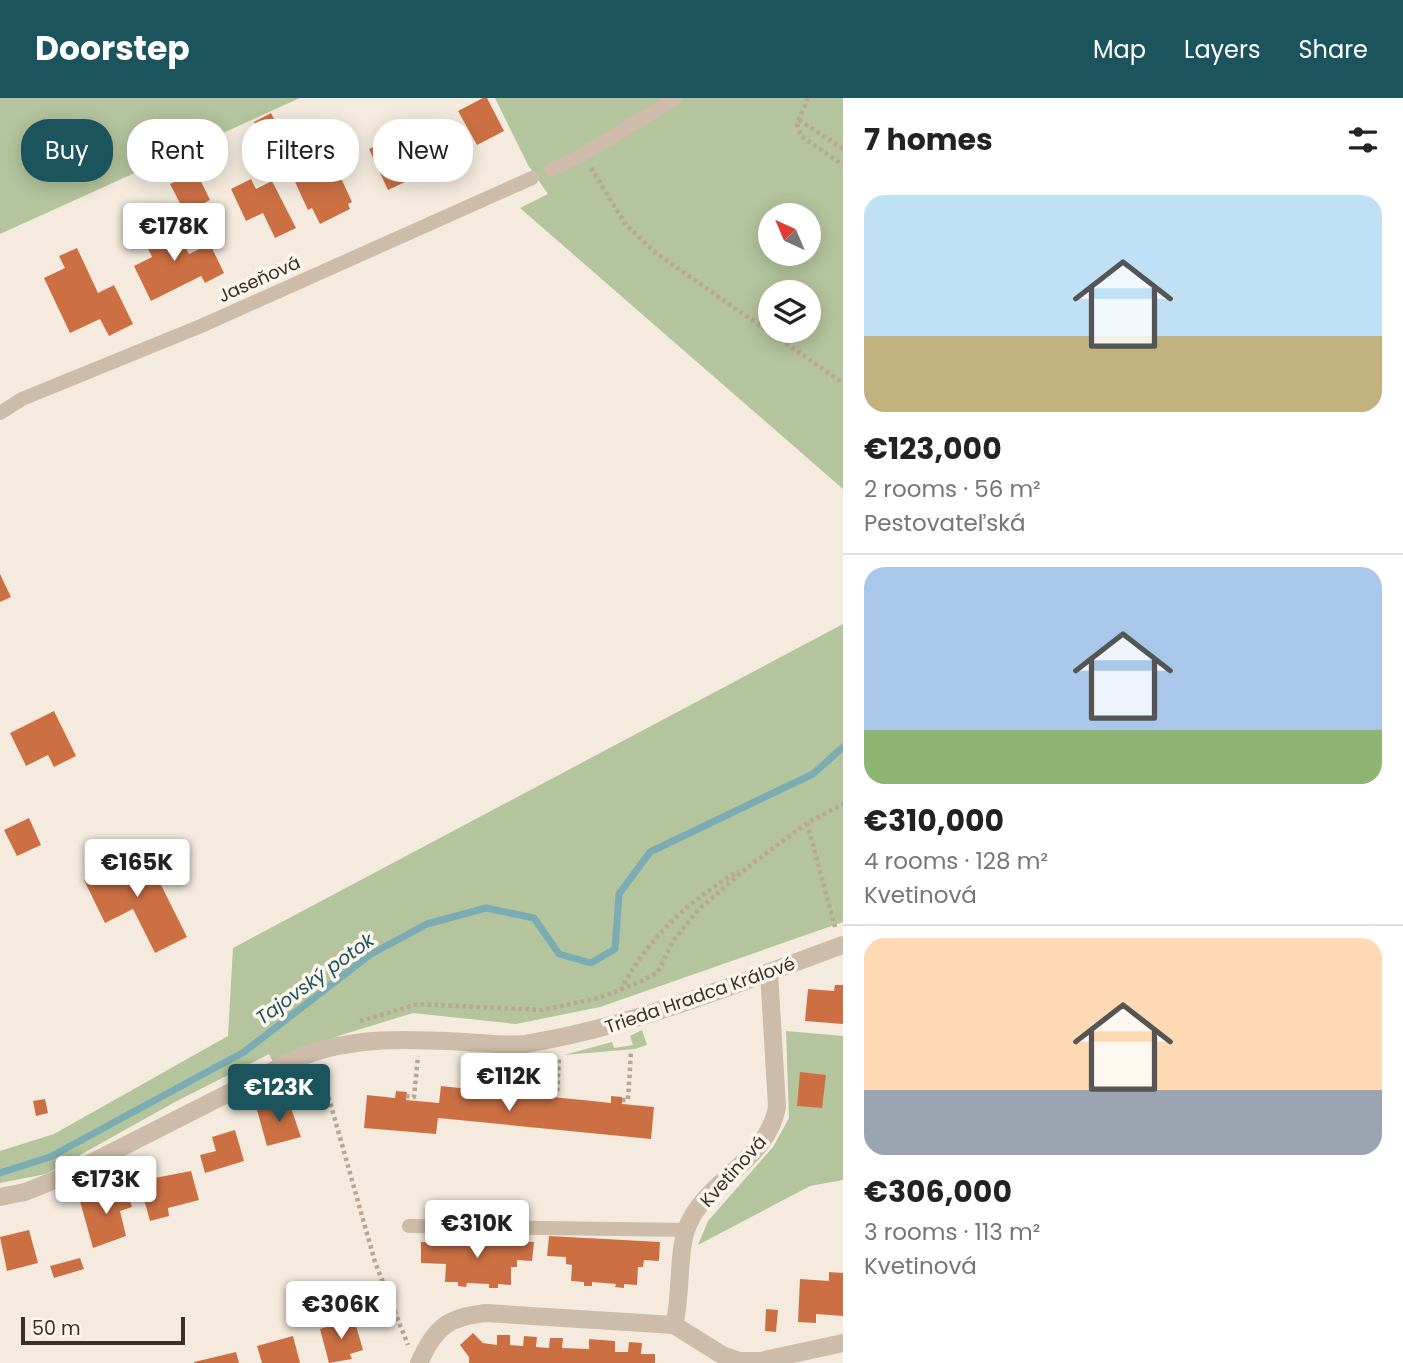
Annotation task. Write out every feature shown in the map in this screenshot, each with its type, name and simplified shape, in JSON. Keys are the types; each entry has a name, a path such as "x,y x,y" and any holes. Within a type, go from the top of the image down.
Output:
{"street":[{"name":"Trieda Hradca Králové","path":"0,1197 25,1192 65,1176 300,1057 335,1045 387,1038 521,1044 592,1031 659,1011 843,944"},
{"name":"Kvetinová","path":"674,1325 680,1300 687,1230 698,1210 762,1142 774,1125 777,1107 769,972"},
{"path":"415,1358 439,1329 458,1316 486,1313 674,1325 722,1355 739,1361 760,1361 843,1343"}],"lane":[{"path":"551,170 584,154 676,98"},
{"name":"Jaseňová","path":"0,413 22,399 201,326 532,178"},
{"path":"409,1226 687,1230"}],"path":[{"path":"808,98 799,120 801,136 843,165"},
{"path":"799,120 843,149"},
{"path":"584,154 626,225 657,254 843,383"},
{"path":"352,1024 383,1012 418,1004 542,1010 621,991 658,972 673,941 699,909 748,867 807,823 843,804"},
{"path":"807,823 835,927"},
{"path":"621,991 631,971 670,924 711,887 748,867"},
{"path":"622,1100 628,1100 631,1052"},
{"path":"406,1096 414,1097 419,1055"},
{"path":"480,1086 486,1087 489,1058"},
{"path":"552,1093 557,1093 559,1058"},
{"path":"319,1062 375,1262 415,1358"}],"green space":[{"path":"0,98 300,98 254,119 242,119 242,124 228,131 228,119 127,119 127,176 0,234"},
{"path":"495,98 843,98 843,489 520,208 548,194 528,165"},
{"path":"843,624 843,922 600,1007 516,1024 413,1013 338,1036 274,1064 269,1054 175,1102 46,1174 0,1183 0,1151 54,1134 228,1036 233,948"},
{"path":"642,1030 647,1045 635,1049 564,1055 612,1042 614,1048 633,1045 630,1036"},
{"path":"786,1031 843,1036 843,1180 810,1186 698,1245 708,1221 773,1147 789,1118"}],"building":[{"path":"487,98 504,131 477,145 473,138 473,119 462,119 458,111"},
{"path":"271,113 274,119 260,119"},
{"path":"201,182 210,200 185,213 170,184"},
{"path":"245,182 252,182 256,189 273,182 296,228 275,238 263,213 246,221 231,189"},
{"path":"295,182 343,182 352,202 348,204 350,209 320,224 312,208 308,210"},
{"path":"384,182 405,182 388,190"},
{"path":"172,221 189,254 210,244 224,273 205,283 201,276 151,301 134,266 152,257 142,236"},
{"path":"77,248 98,293 114,285 133,324 109,336 100,319 70,333 44,278 65,268 59,256"},
{"path":"0,574 11,597 0,602"},
{"path":"54,711 76,756 54,767 48,755 26,766 10,733"},
{"path":"29,818 41,845 17,856 4,830"},
{"path":"143,849 187,937 155,953 133,909 105,923 84,880"},
{"path":"835,985 843,985 843,1024 805,1021 808,989 834,991"},
{"path":"800,1072 826,1075 822,1108 797,1106"},
{"path":"469,1082 480,1083 479,1090 541,1096 541,1089 552,1090 551,1097 611,1103 611,1096 622,1097 622,1104 654,1107 651,1139 438,1118 436,1134 364,1128 367,1095 395,1098 396,1091 407,1092 406,1100 439,1103 441,1086 469,1089"},
{"path":"45,1099 48,1113 36,1116 33,1101"},
{"path":"289,1102 301,1137 267,1146 257,1110"},
{"path":"235,1130 244,1161 205,1173 200,1155 216,1151 212,1137"},
{"path":"191,1171 199,1200 168,1208 169,1216 150,1221 139,1181"},
{"path":"125,1185 132,1207 120,1211 126,1236 93,1248 80,1201"},
{"path":"29,1230 38,1263 7,1271 0,1237"},
{"path":"549,1236 660,1242 659,1261 644,1260 643,1267 638,1267 637,1285 624,1284 624,1288 615,1287 616,1284 592,1282 592,1286 584,1286 584,1282 571,1281 572,1265 566,1264 566,1257 547,1256"},
{"path":"447,1238 534,1242 532,1261 517,1260 517,1267 511,1267 511,1285 498,1284 498,1288 489,1288 489,1284 467,1283 466,1287 458,1286 458,1282 445,1282 446,1264 421,1263 421,1242 447,1243"},
{"path":"80,1258 84,1269 54,1278 50,1266"},
{"path":"829,1272 843,1273 843,1316 816,1314 816,1323 798,1322 800,1279 829,1281"},
{"path":"766,1309 778,1310 776,1332 765,1331"},
{"path":"354,1319 363,1350 350,1354 352,1359 329,1363 320,1329"},
{"path":"473,1333 483,1343 497,1345 497,1335 510,1335 510,1345 523,1346 524,1336 537,1337 536,1347 549,1348 550,1338 563,1338 562,1348 589,1349 589,1339 615,1341 615,1352 628,1352 629,1342 642,1343 641,1354 655,1354 655,1363 469,1363 469,1357 460,1345"},
{"path":"293,1336 300,1363 262,1363 257,1346"},
{"path":"236,1352 239,1363 194,1363 194,1362"}],"waterway":[{"name":"Tajovský potok","path":"0,1173 50,1157 244,1052 371,954 427,924 486,908 534,918 559,954 591,963 615,949 619,894 650,852 813,774 843,747"}]}
